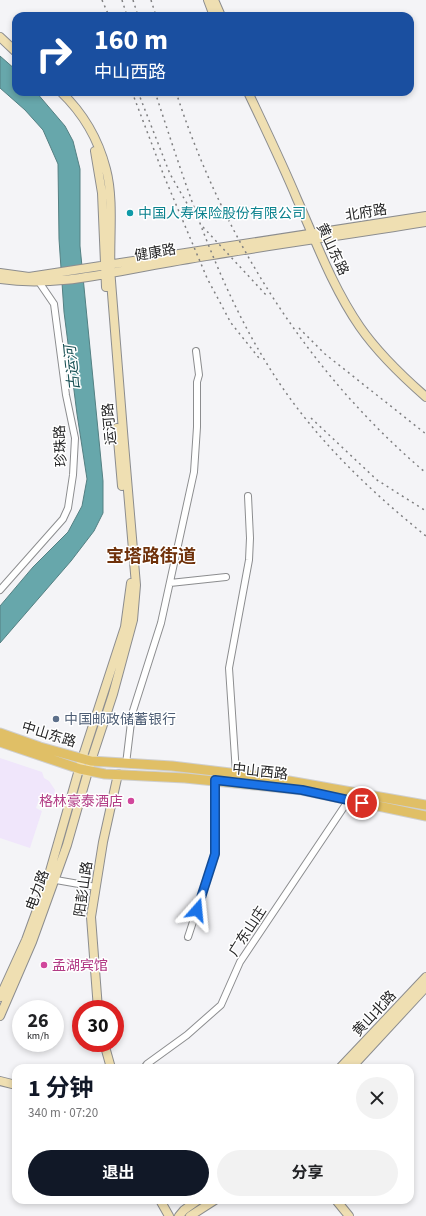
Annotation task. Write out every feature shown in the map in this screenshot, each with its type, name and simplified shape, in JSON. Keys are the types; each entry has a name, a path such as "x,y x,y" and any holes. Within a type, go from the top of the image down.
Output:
{"main road":[{"path":"208,0 212,12"},
{"path":"214,0 219,12"},
{"path":"0,37 12,48"},
{"path":"0,43 12,54"},
{"name":"运河路","path":"59,96 72,109 82,124 97,155 102,193 107,269 136,585 132,620 113,694 86,760 84,770"},
{"name":"运河路","path":"65,96 75,105 87,121 95,135 101,153 109,189 107,269"},
{"name":"黄山东路","path":"250,96 315,237 363,323 386,353 426,392"},
{"name":"黄山东路","path":"256,96 338,289 360,327 385,358 426,398"},
{"name":"北府路","path":"315,237 426,216"},
{"name":"北府路","path":"315,237 426,222"},
{"name":"健康路","path":"0,279 22,282 45,279 315,237"},
{"name":"健康路","path":"0,273 45,279"},
{"name":"中山东路","path":"0,733 86,760"},
{"name":"中山东路","path":"0,742 84,770"},
{"name":"中山西路","path":"86,760 126,764 172,766 236,773 354,791 426,805"},
{"name":"中山西路","path":"84,770 118,774 215,780 302,790 426,816"},
{"name":"电力路","path":"0,1016 32,942 56,880 84,770"},
{"name":"电力路","path":"0,997 26,940 84,770"},
{"name":"阳彭山路","path":"97,1000 91,917 103,842 118,774"},
{"name":"黄山北路","path":"344,1064 426,977"},
{"name":"黄山北路","path":"355,1064 426,987"},
{"path":"107,1052 110,1064"},
{"path":"0,1081 12,1084"},
{"path":"162,1204 169,1216"},
{"path":"179,1216 192,1204"},
{"path":"190,1216 209,1204"},
{"path":"339,1204 349,1216"}],"street":[{"name":"珍珠路","path":"0,590 63,519 68,508 73,475 75,438 66,395 54,304 45,279"},
{"path":"126,764 132,714 161,623 194,472 198,427 197,382 199,375 196,351"},
{"path":"236,773 229,668 248,560 250,538 248,496"},
{"path":"170,583 226,577"},
{"path":"188,937 215,854 215,780"},
{"name":"广东山庄","path":"147,1064 187,1035 221,1005 240,962 350,800 354,791"},
{"path":"56,880 96,887"}],"shaded area":[{"path":"0,758 42,772 44,778 49,781 55,790 54,795 48,800 39,799 36,808 42,811 30,848 0,838"}],"water":[{"name":"古运河","path":"0,56 12,66 12,96 39,96 65,126 73,141 80,169 80,246 103,481 103,513 94,531 71,561 0,643 0,606 33,567 68,532 82,506 87,479 64,312 59,239 58,164 43,130 25,110 0,88"}],"railway":[{"path":"102,0 107,12"},
{"path":"122,0 126,12"},
{"path":"133,0 137,12"},
{"path":"151,0 155,12"},
{"path":"134,96 164,176 207,278 231,323 259,358"},
{"path":"140,96 170,174 189,207"},
{"path":"156,96 183,176 214,259 252,339 275,377 301,413 344,462 392,508 426,536"},
{"path":"177,96 195,146 218,199 274,300 307,347 344,392 383,434 426,473"},
{"path":"203,227 268,297"},
{"path":"299,328 325,354 426,434"},
{"path":"311,418 377,480 426,511"}],"place":[{"name":"中国人寿保险股份有限公司","path":"130,213"},
{"name":"中国邮政储蓄银行","path":"56,719"},
{"name":"格林豪泰酒店","path":"131,801"},
{"name":"孟湖宾馆","path":"44,965"}],"district":[{"name":"宝塔路街道","path":"151,556"}],"route":[{"path":"197,910 215,854 215,780 302,790 362,803"}]}
